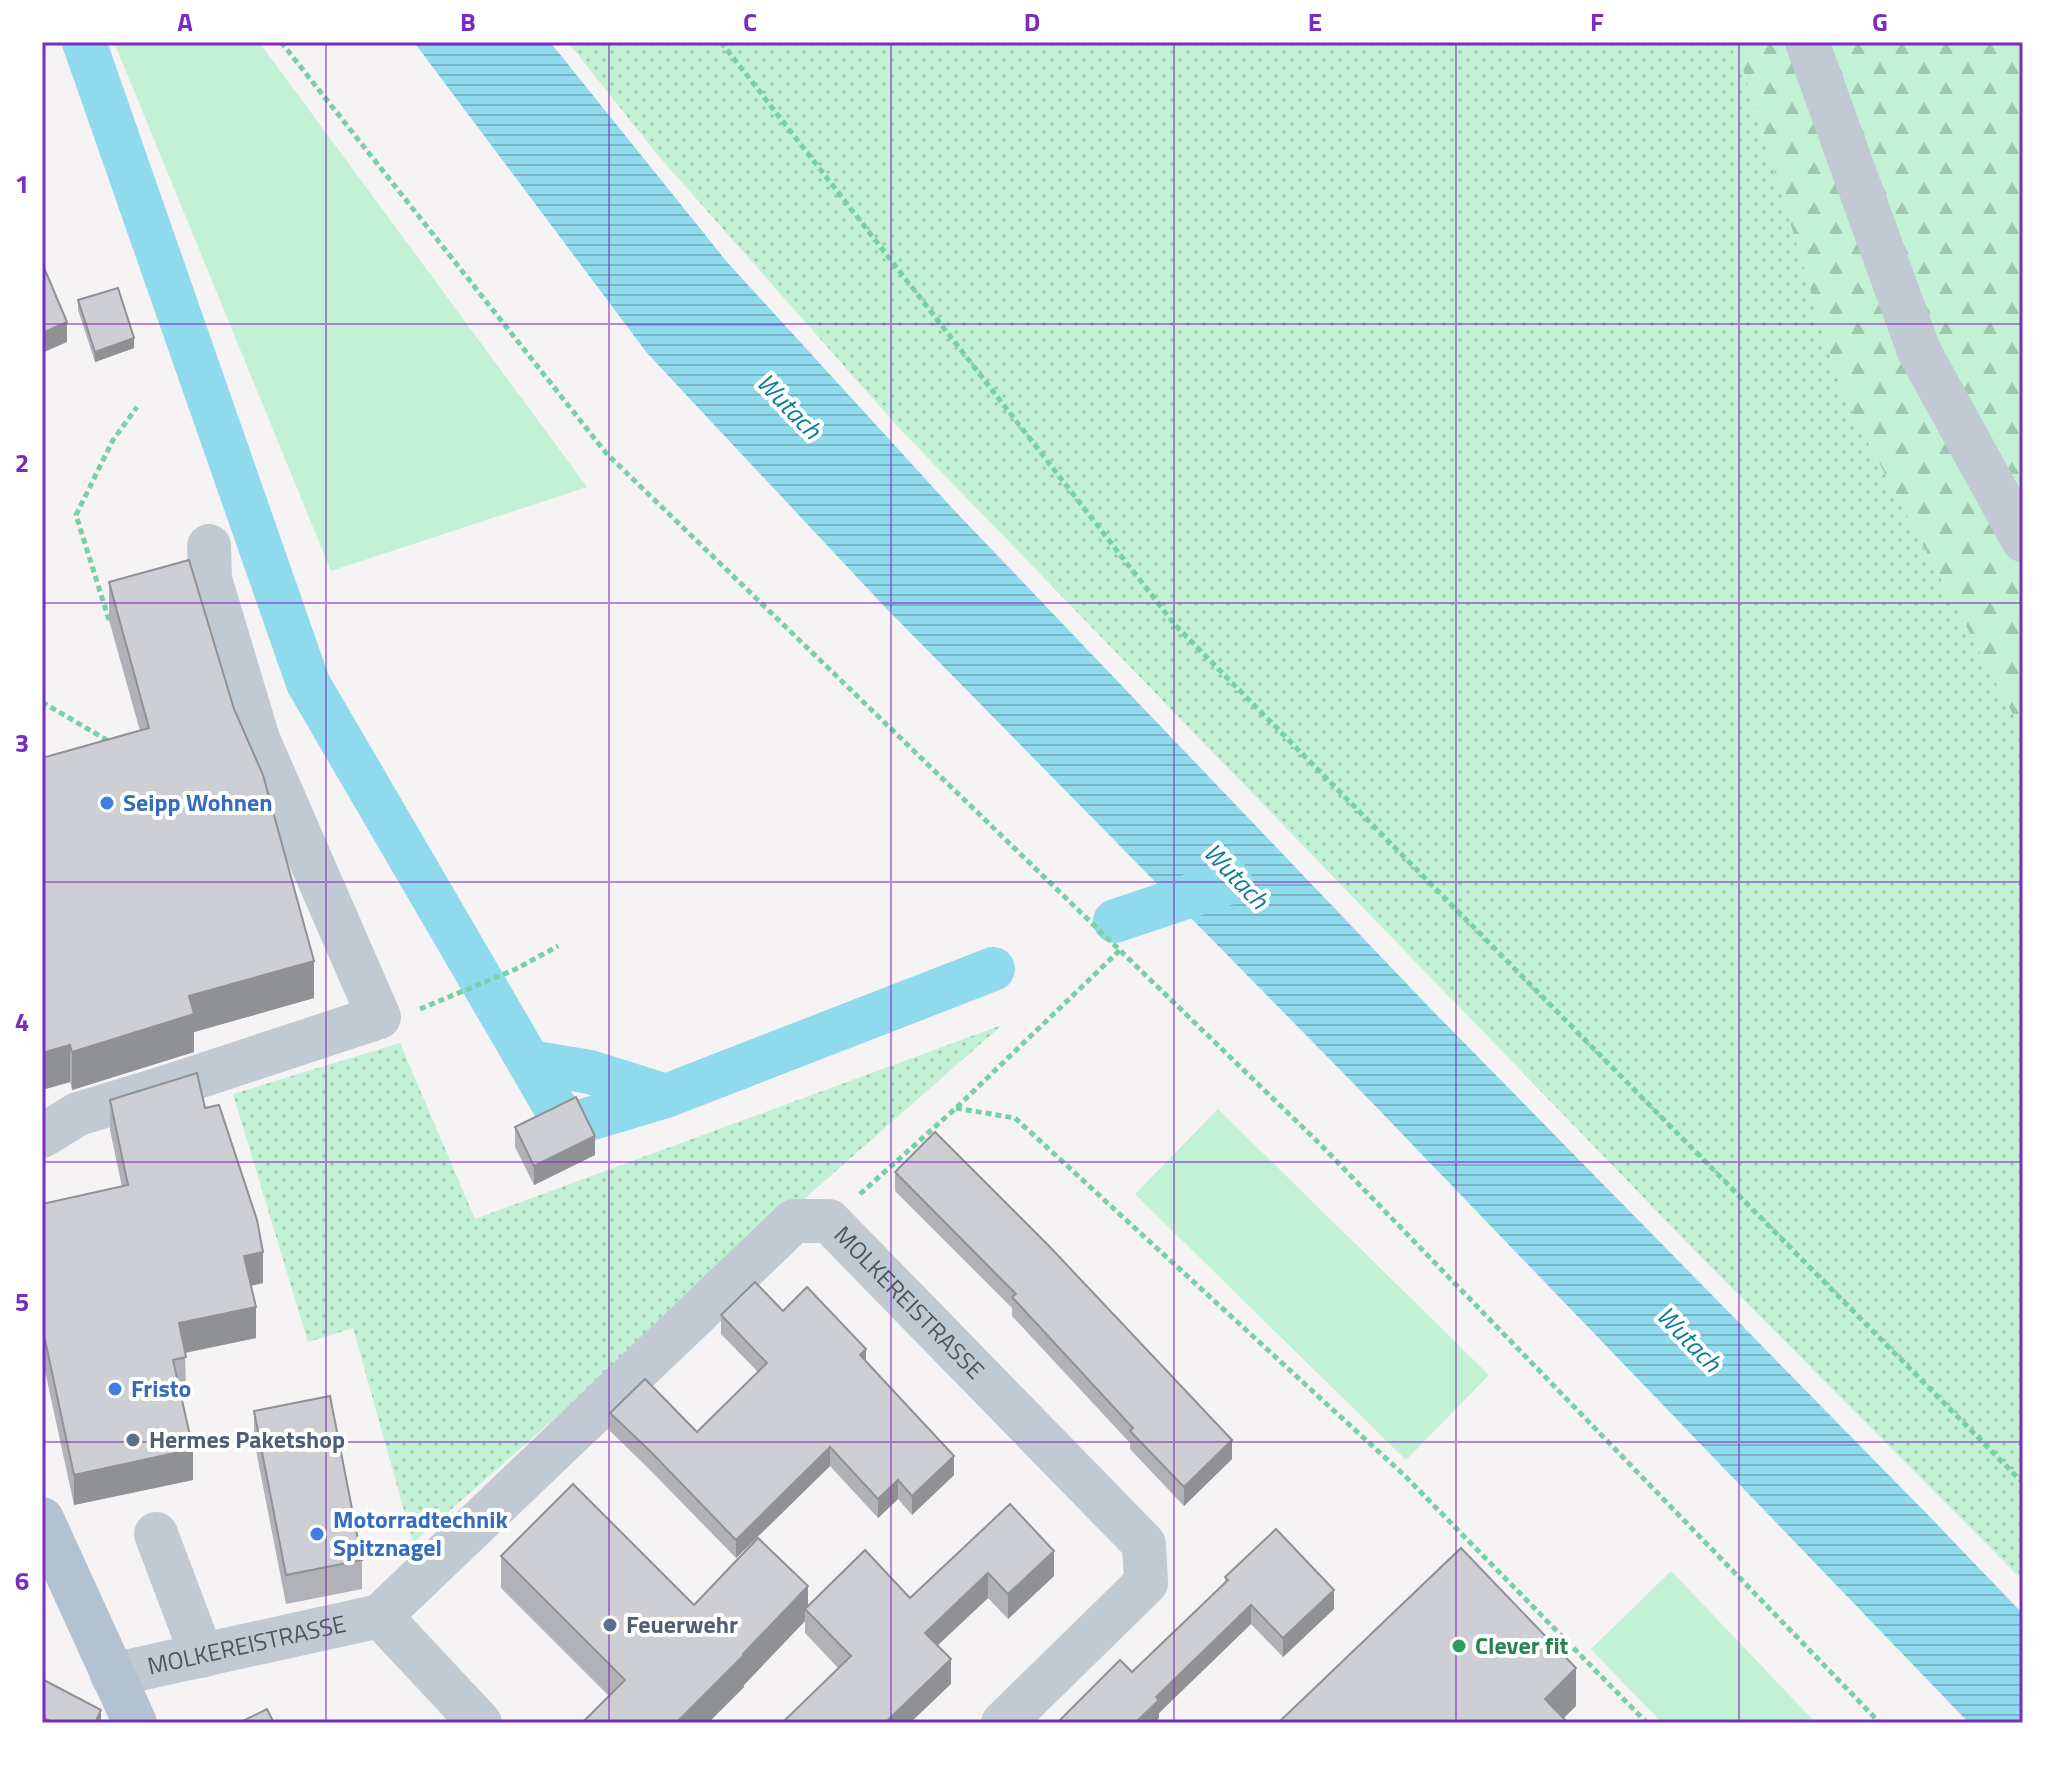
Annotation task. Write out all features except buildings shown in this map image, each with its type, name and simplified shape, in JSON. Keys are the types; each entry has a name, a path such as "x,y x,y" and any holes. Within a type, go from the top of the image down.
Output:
{"main road":[{"path":"42,1519 135,1723"}],"street":[{"path":"1807,42 1919,351 2023,540"},
{"path":"42,1136 78,1114 379,1017 258,739 210,579 209,546"},
{"name":"MOLKEREISTRASSE","path":"112,1675 380,1616 794,1221 829,1221 1144,1544 1146,1583 1003,1723"},
{"path":"156,1534 202,1656"},
{"path":"380,1616 480,1723"}],"path":[{"path":"281,42 606,453 1319,1143 1880,1723"},
{"path":"721,42 1175,625 2023,1483"},
{"path":"109,620 76,515 113,440 137,407"},
{"path":"42,702 123,750"},
{"path":"424,1008 516,969 558,946"},
{"path":"829,1221 956,1108 1120,950"},
{"path":"956,1108 1015,1118 1403,1474 1647,1723"}],"green space":[{"path":"114,42 259,42 587,487 331,571"},
{"path":"568,42 1728,42 1743,69 1843,395 2023,733 2023,1581 1707,1263 898,427 656,153"},
{"path":"1728,42 2023,42 2023,733 1843,395 1743,69"},
{"path":"1002,1025 413,1543 353,1328 308,1342 233,1094 400,1043 475,1219"},
{"path":"1218,1109 1489,1375 1406,1460 1135,1194"},
{"path":"1671,1571 1816,1723 1662,1723 1591,1649"}],"water":[{"name":"Wutach","path":"414,42 550,42 727,262 952,508 1428,1006 2023,1614 2023,1723 1969,1723 1357,1087 883,605 647,353"}],"waterway":[{"path":"84,42 308,683 529,1062 590,1072 666,1096 993,969"},
{"name":"Wutach","path":"1115,921 1231,882"},
{"path":"529,1062 566,1126 666,1096"}],"place":[{"name":"Seipp Wohnen","path":"107,803"},
{"name":"Fristo","path":"115,1389"},
{"name":"Hermes Paketshop","path":"133,1440"},
{"name":"Motorradtechnik Spitznagel","path":"317,1534"},
{"name":"Feuerwehr","path":"610,1625"},
{"name":"Clever fit","path":"1459,1646"}]}
